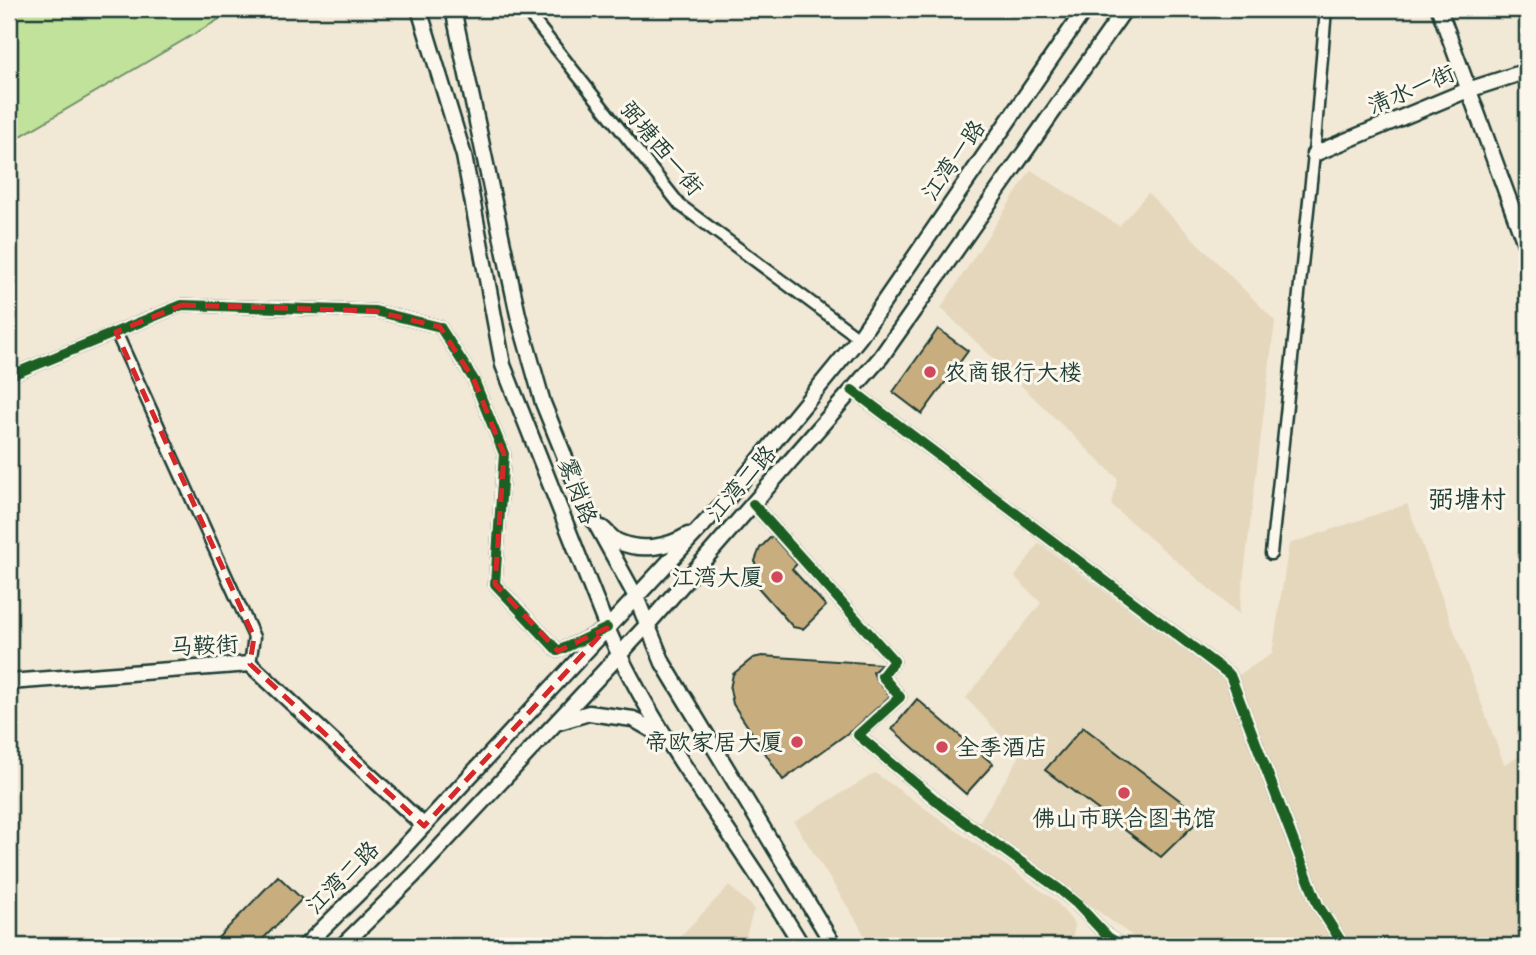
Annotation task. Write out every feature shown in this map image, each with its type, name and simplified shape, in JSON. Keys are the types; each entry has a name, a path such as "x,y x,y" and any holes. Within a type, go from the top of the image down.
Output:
{"main road":[{"name":"雾岗路","path":"419,9 464,156 503,365 607,628 619,655 667,739 771,892 802,946"},
{"name":"雾岗路","path":"453,9 518,315 543,403 582,497 636,597 663,663 834,946"},
{"name":"江湾一路","path":"859,338 1085,9"},
{"name":"江湾二路","path":"342,946 413,876 648,624 881,357 1125,9"},
{"path":"1439,9 1527,249"},
{"name":"清水一街","path":"1314,154 1468,90 1527,71"},
{"name":"江湾二路","path":"305,946 424,826 699,530 859,338"},
{"path":"593,520 617,542 645,548 673,544 699,530"},
{"name":"马鞍街","path":"9,682 250,664 424,826"},
{"path":"555,723 589,713 633,719 667,739"}],"street":[{"name":"弼塘西一街","path":"525,9 680,205 859,338"},
{"path":"1271,554 1314,154 1326,9"},
{"path":"9,376 181,305 375,311 440,327 474,380 505,454 495,584 558,650 607,628"},
{"path":"116,332 254,637 250,664"},
{"path":"852,390 1230,675 1318,905 1344,946"},
{"path":"753,504 894,661 882,676 900,697 858,735 945,808 1059,889 1108,937 1124,946"}],"highlighted area":[{"path":"182,305 375,311 440,327 474,380 504,454 495,584 558,651 607,628 424,826 250,664 254,637 116,332"}],"shaded area":[{"path":"1031,170 1119,226 1148,193 1275,321 1239,614 1111,505 1118,479 941,308"},
{"path":"1407,504 1504,764 1527,753 1527,946 1146,946 978,824 1020,756 966,698 1041,603 1015,577 1039,543 1227,682 1272,654 1289,544"},
{"path":"875,773 1056,901 1075,925 1071,946 870,946 794,822"},
{"path":"729,886 754,908 743,946 671,946"}],"green space":[{"path":"9,9 224,9 223,17 9,143"}],"building":[{"name":"农商银行大楼","path":"938,329 968,351 922,414 893,392"},
{"name":"江湾大厦","path":"772,536 797,564 792,569 826,606 803,629 793,627 756,585 755,561 760,548"},
{"name":"帝欧家居大厦","path":"762,656 882,664 873,672 876,680 890,696 856,727 783,780 733,704 730,689 733,674 753,658"},
{"name":"全季酒店","path":"917,699 993,764 966,794 892,729"},
{"name":"佛山市联合图书馆","path":"1083,727 1202,817 1161,857 1045,770"},
{"path":"278,876 302,899 256,946 210,946"}],"cycle path":[{"path":"9,376 182,305 375,311 440,327 474,380 504,454 495,584 558,651 607,628"},
{"path":"852,390 1230,675 1318,905 1344,946"},
{"path":"753,504 894,661 882,676 900,697 858,735 945,808 1059,889 1108,937 1123,946"}],"place":[{"name":"农商银行大楼","path":"930,372"},
{"name":"江湾大厦","path":"777,577"},
{"name":"帝欧家居大厦","path":"797,742"},
{"name":"全季酒店","path":"942,747"},
{"name":"佛山市联合图书馆","path":"1124,793"}],"district":[{"name":"弼塘村","path":"1467,499"}]}
